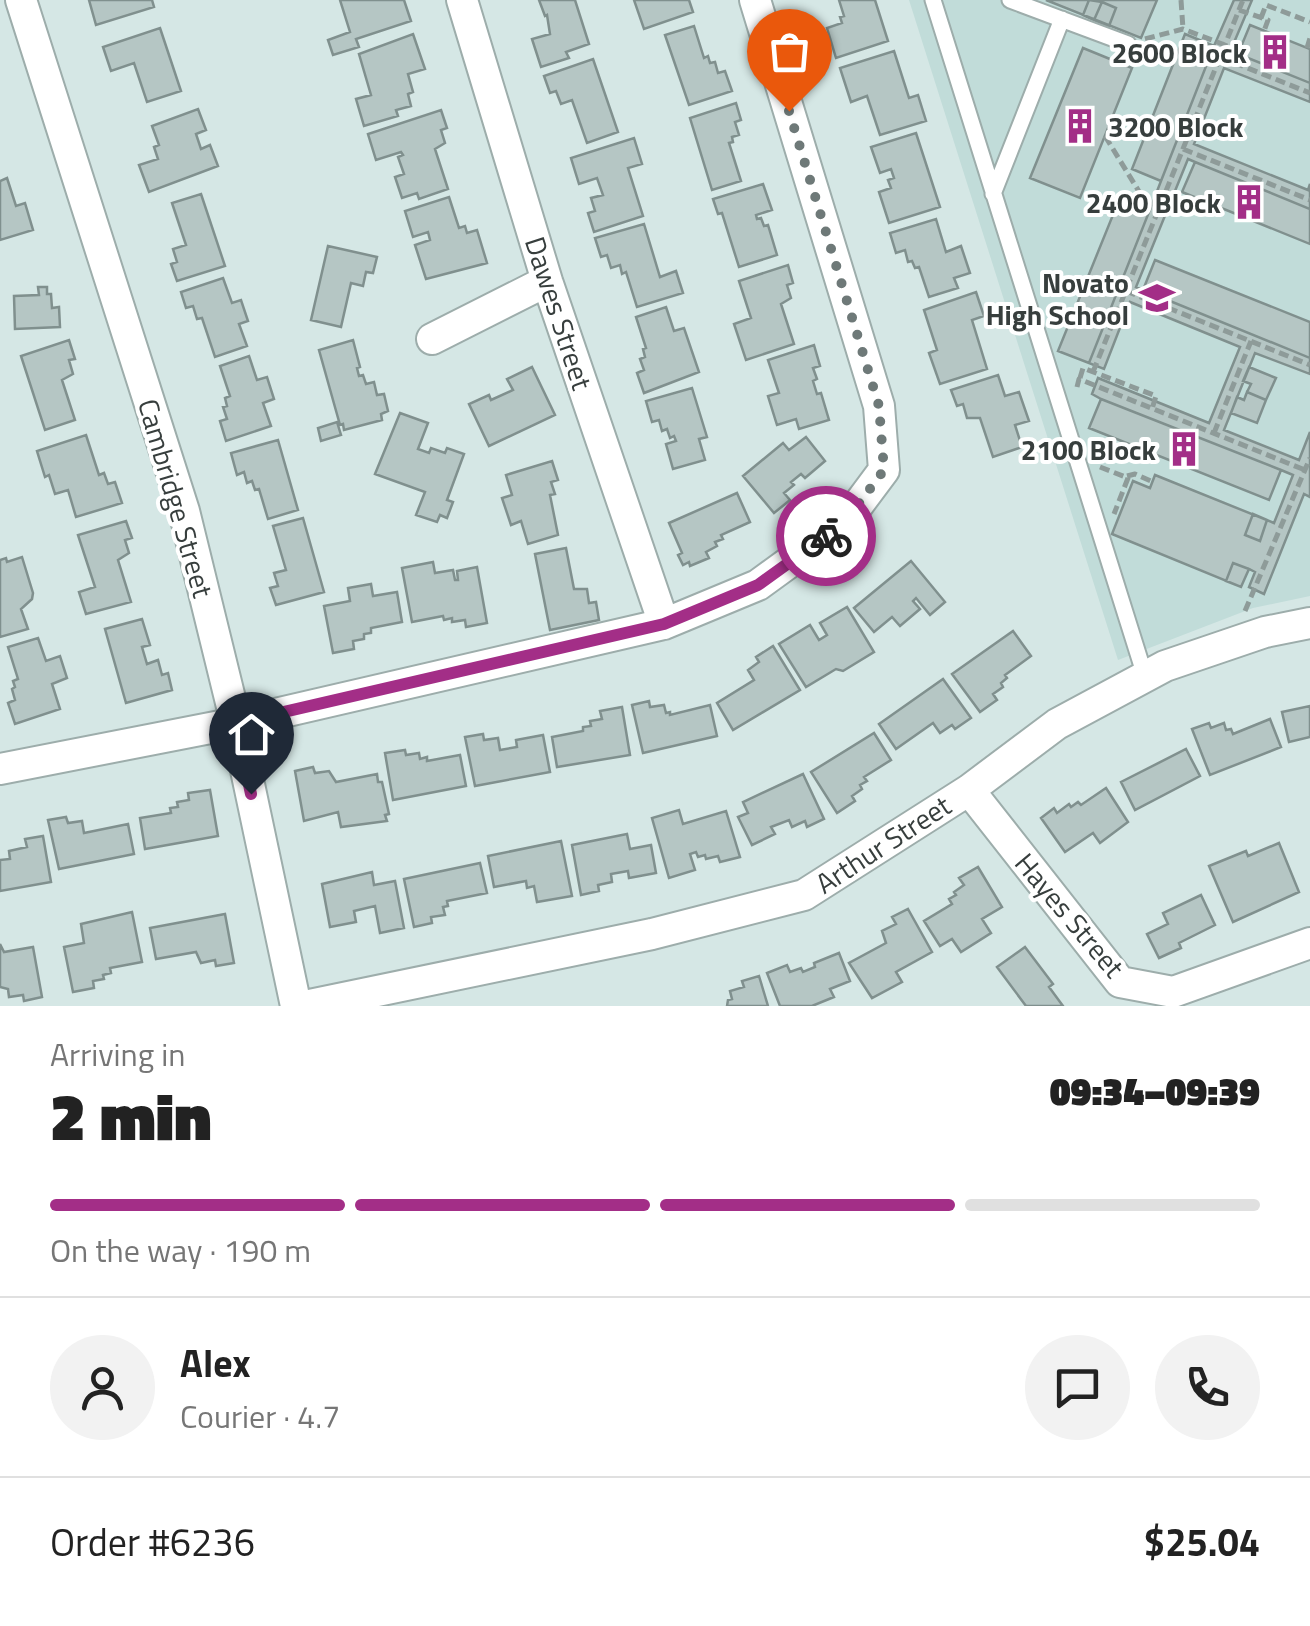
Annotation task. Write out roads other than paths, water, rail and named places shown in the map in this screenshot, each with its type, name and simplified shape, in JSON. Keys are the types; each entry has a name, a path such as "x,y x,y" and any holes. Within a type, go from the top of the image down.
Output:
{"street":[{"name":"Cambridge Street","path":"21,0 184,511 236,723 296,1006"},
{"name":"Dawes Street","path":"462,0 547,281 664,624"},
{"path":"0,769 236,723 664,624 758,585 846,521 884,470 879,406 755,0"},
{"path":"432,339 547,281"},
{"name":"Arthur Street","path":"305,1006 652,934 804,895 969,790 1057,724 1145,676 1265,632 1310,623"},
{"name":"Hayes Street","path":"969,790 1120,982 1173,992 1310,943"}],"lane":[{"path":"1010,0 1128,44"},
{"path":"936,2 1145,676"},
{"path":"993,194 1062,19"}],"place":[{"name":"2600 Block","path":"1275,52"},
{"name":"3200 Block","path":"1080,126"},
{"name":"2400 Block","path":"1249,202"},
{"name":"Novato High School","path":"1157,298"},
{"name":"2100 Block","path":"1184,449"}]}
